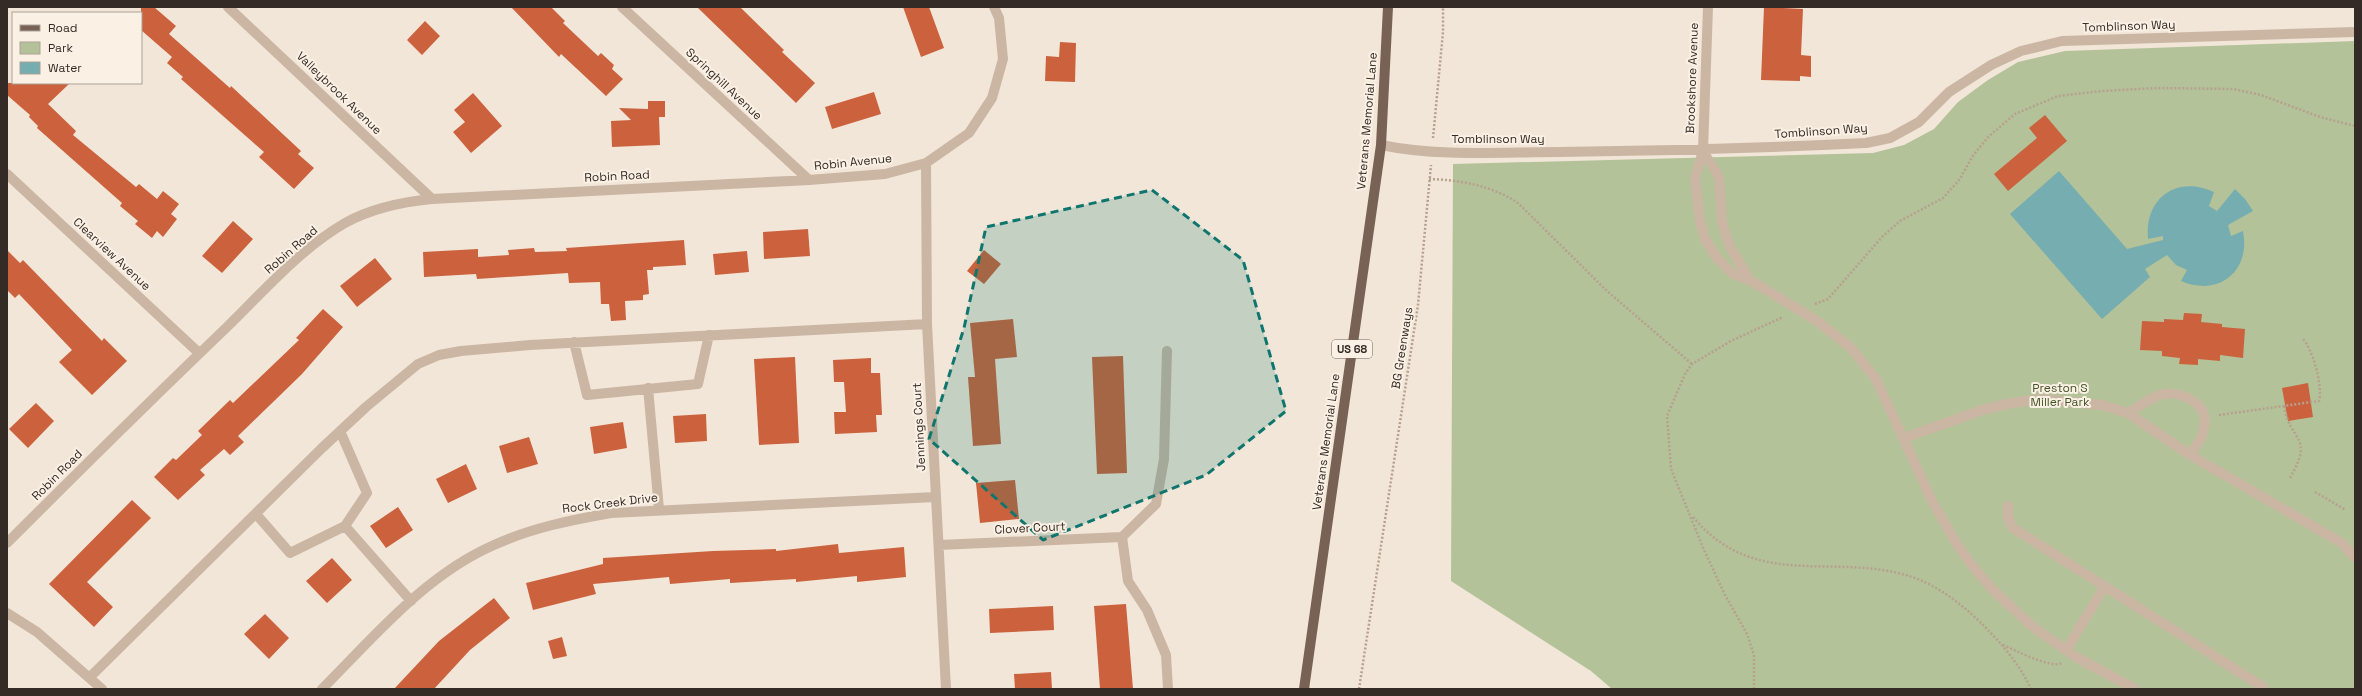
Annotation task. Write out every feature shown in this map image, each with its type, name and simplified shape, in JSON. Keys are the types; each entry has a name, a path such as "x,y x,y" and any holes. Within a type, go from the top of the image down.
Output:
{"main road":[{"name":"Veterans Memorial Lane","path":"1304,689 1381,145 1388,7"}],"street":[{"name":"Valleybrook Avenue","path":"228,7 432,199"},
{"name":"Springhill Avenue","path":"622,7 809,180"},
{"name":"Robin Avenue","path":"809,180 884,174 926,163 969,133 992,98 1003,59 999,18 994,7"},
{"name":"Brookshore Avenue","path":"1703,151 1703,97 1708,7"},
{"name":"Tomblinson Way","path":"1381,145 1409,150 1432,151 1703,151 1866,143 1890,138 1918,122 1949,92 1991,65 2021,51 2062,42 2355,32"},
{"path":"1703,151 1719,177 1722,222 1730,247 1750,280"},
{"path":"1703,151 1695,178 1700,221 1705,239 1717,258 1733,274 1750,280 1834,333 1864,362 1876,379 1935,507 1975,569 2012,610 2066,650 2135,689"},
{"name":"Jennings Court","path":"926,163 927,324 946,689"},
{"name":"Clearview Avenue","path":"7,174 199,353"},
{"name":"Robin Road","path":"7,543 199,353 306,251 325,236 346,223 380,208 404,202 432,199 809,180"},
{"path":"90,677 340,431 418,364 439,355 484,348 574,342 927,324"},
{"path":"574,342 587,395 698,384 709,335"},
{"path":"1167,351 1164,459 1156,504 1122,537 1128,581 1146,610 1166,655 1168,689"},
{"path":"648,388 659,509"},
{"path":"2128,413 2160,395 2178,394 2190,399 2201,409 2205,420 2202,437 2190,455"},
{"path":"1904,438 1985,409 2041,399 2102,405 2128,413 2190,455 2342,543 2355,558"},
{"path":"256,514 290,553 345,526 367,493 340,431"},
{"name":"Rock Creek Drive","path":"322,689 411,601 449,570 492,545 515,536 563,521 611,513 659,509 935,497"},
{"path":"2008,506 2008,518 2013,528 2263,687 2261,689"},
{"path":"345,526 411,601"},
{"name":"Clover Court","path":"939,546 1122,537"},
{"path":"2066,650 2105,586"},
{"path":"7,613 37,632 102,689"}],"path":[{"name":"BG Greenways","path":"1359,689 1418,306 1443,32 1443,7"},
{"path":"1754,689 1754,655 1747,634 1725,595 1704,550 1672,468 1667,416 1685,374 1692,364 1731,341 1828,299 1882,237 1900,221 1943,198 1960,178 1972,157 1988,137 2015,114 2058,96 2102,91 2158,88 2233,89 2261,95 2320,117 2355,126"},
{"path":"1429,179 1449,180 1480,186 1509,196 1519,204 1607,291 1692,364"},
{"path":"2219,415 2284,406 2320,399 2314,359 2311,349 2302,338"},
{"path":"2284,406 2286,420 2298,436 2302,449 2297,466 2290,478"},
{"path":"2315,492 2346,510"},
{"path":"1691,514 1708,535 1730,550 1752,559 1777,564 1868,569 1920,580 1952,599 1975,617 2002,644 2025,677 2031,689"},
{"path":"2002,644 2048,663 2058,665 2062,663"}],"highlighted area":[{"path":"1152,190 1243,260 1286,411 1206,475 1043,540 929,439 964,328 986,227"}],"green space":[{"name":"Preston S Miller Park","path":"2355,41 2355,689 1612,689 1591,671 1451,581 1453,164 1873,153 1904,145 1934,129 1958,102 1988,80 2018,62 2065,51"}],"water":[{"path":"2059,171 2127,249 2163,240 2163,236 2148,239 2148,225 2151,212 2157,202 2166,194 2176,189 2188,186 2200,187 2214,192 2209,206 2217,211 2235,189 2245,199 2253,211 2228,225 2231,236 2243,231 2244,246 2242,258 2237,269 2229,277 2219,283 2207,286 2195,285 2181,281 2187,270 2176,265 2167,255 2145,269 2150,277 2102,319 2010,214"}],"building":[{"path":"141,7 154,7 176,26 169,34 230,88 231,86 301,151 298,154 314,168 294,189 259,157 264,152 181,79 183,77 167,63 172,57 142,31"},
{"path":"511,7 551,7 565,21 563,23 598,56 601,53 614,65 612,69 623,79 606,96 561,54 559,57"},
{"path":"697,7 740,7 784,50 782,52 815,83 796,103"},
{"path":"903,7 929,7 944,48 921,57"},
{"path":"1764,7 1803,9 1801,55 1811,56 1811,77 1800,76 1800,81 1761,80"},
{"path":"425,21 440,36 422,55 407,40"},
{"path":"1060,42 1076,43 1075,82 1045,81 1046,56 1059,57"},
{"path":"7,83 69,84 48,104 76,131 73,135 136,187 139,184 157,199 163,191 179,204 171,214 177,219 163,237 157,231 152,238 135,224 138,221 120,206 122,203 37,128 38,126 29,117 30,115 7,95"},
{"path":"874,92 881,114 832,129 825,107"},
{"path":"473,93 502,126 471,153 453,132 465,122 454,110"},
{"path":"648,101 665,101 665,117 659,117 660,145 612,147 611,121 631,120 619,108 648,109"},
{"path":"2045,115 2067,141 2008,191 1994,174 2037,138 2029,128"},
{"path":"233,221 253,239 222,273 202,256"},
{"path":"808,229 810,256 764,259 763,232"},
{"path":"684,240 686,265 653,267 653,270 647,270 649,294 643,295 643,300 625,301 626,320 611,321 609,304 601,304 600,282 569,283 568,273 477,279 476,274 424,277 423,252 478,249 478,257 509,255 508,250 534,248 535,252 567,251 566,248"},
{"path":"7,250 20,263 23,260 102,341 104,338 127,361 92,395 59,362 72,350 19,294 15,298 7,290"},
{"path":"984,250 1001,264 984,284 967,271"},
{"path":"747,251 749,272 715,275 713,254"},
{"path":"375,258 392,279 357,307 340,286"},
{"path":"323,309 343,327 302,374 238,436 244,442 230,455 224,449 200,470 205,475 178,500 154,477 173,458 176,460 202,435 198,431 230,400 233,403 299,340 296,338"},
{"path":"2184,313 2202,314 2201,322 2222,324 2222,327 2245,329 2243,358 2220,355 2220,361 2198,359 2198,365 2179,364 2180,358 2162,356 2162,351 2140,350 2142,321 2164,322 2164,319 2183,320"},
{"path":"1013,319 1017,357 995,359 1001,444 973,446 968,377 975,377 970,323"},
{"path":"1123,356 1127,473 1097,474 1092,357"},
{"path":"795,357 799,443 759,445 754,359"},
{"path":"871,358 871,373 880,373 882,415 876,415 877,432 835,434 834,412 846,412 844,382 834,382 833,360"},
{"path":"2308,383 2313,417 2288,421 2282,388"},
{"path":"36,403 54,421 28,448 9,429"},
{"path":"706,414 707,441 675,443 673,416"},
{"path":"623,422 627,448 594,454 590,427"},
{"path":"529,437 538,464 507,473 499,446"},
{"path":"466,464 477,489 448,503 436,479"},
{"path":"1015,480 1019,519 980,523 976,483"},
{"path":"132,500 151,518 87,582 113,607 94,627 49,584"},
{"path":"398,507 413,530 386,548 370,526"},
{"path":"838,544 839,553 904,547 906,577 857,582 857,576 796,582 796,579 730,583 730,579 670,584 669,577 593,584 596,594 533,610 526,583 603,564 603,558 713,551 776,549 776,551"},
{"path":"332,558 352,580 327,603 306,581"},
{"path":"494,598 510,618 470,650 434,689 394,689 439,641"},
{"path":"1126,604 1133,689 1100,689 1094,606"},
{"path":"1053,606 1054,630 990,633 989,609"},
{"path":"265,614 289,638 269,659 244,634"},
{"path":"562,637 567,656 553,659 548,641"},
{"path":"1051,672 1052,689 1015,689 1014,674"}]}
